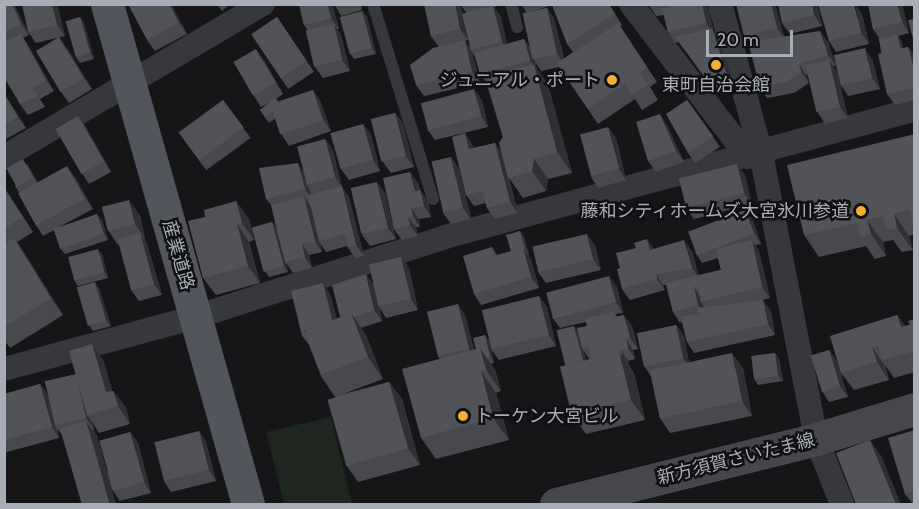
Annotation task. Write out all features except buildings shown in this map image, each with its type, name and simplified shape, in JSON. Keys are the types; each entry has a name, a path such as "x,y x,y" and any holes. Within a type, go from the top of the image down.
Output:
{"main road":[{"name":"産業道路","path":"107,4 248,504"},
{"name":"新方須賀さいたま線","path":"556,504 816,439 915,409"}],"street":[{"path":"4,157 263,4"},
{"path":"631,4 754,155"},
{"path":"720,4 816,439 842,504"},
{"path":"4,369 195,317 445,237 915,110"}],"lane":[{"path":"373,4 433,199"},
{"path":"511,4 517,27"}],"shaded area":[{"path":"331,417 352,504 284,504 266,432"}],"place":[{"name":"東町自治会館","path":"716,65"},
{"name":"ジュニアル・ポート","path":"612,80"},
{"name":"藤和シティホームズ大宮氷川参道","path":"861,211"},
{"name":"トーケン大宮ビル","path":"463,416"}]}
